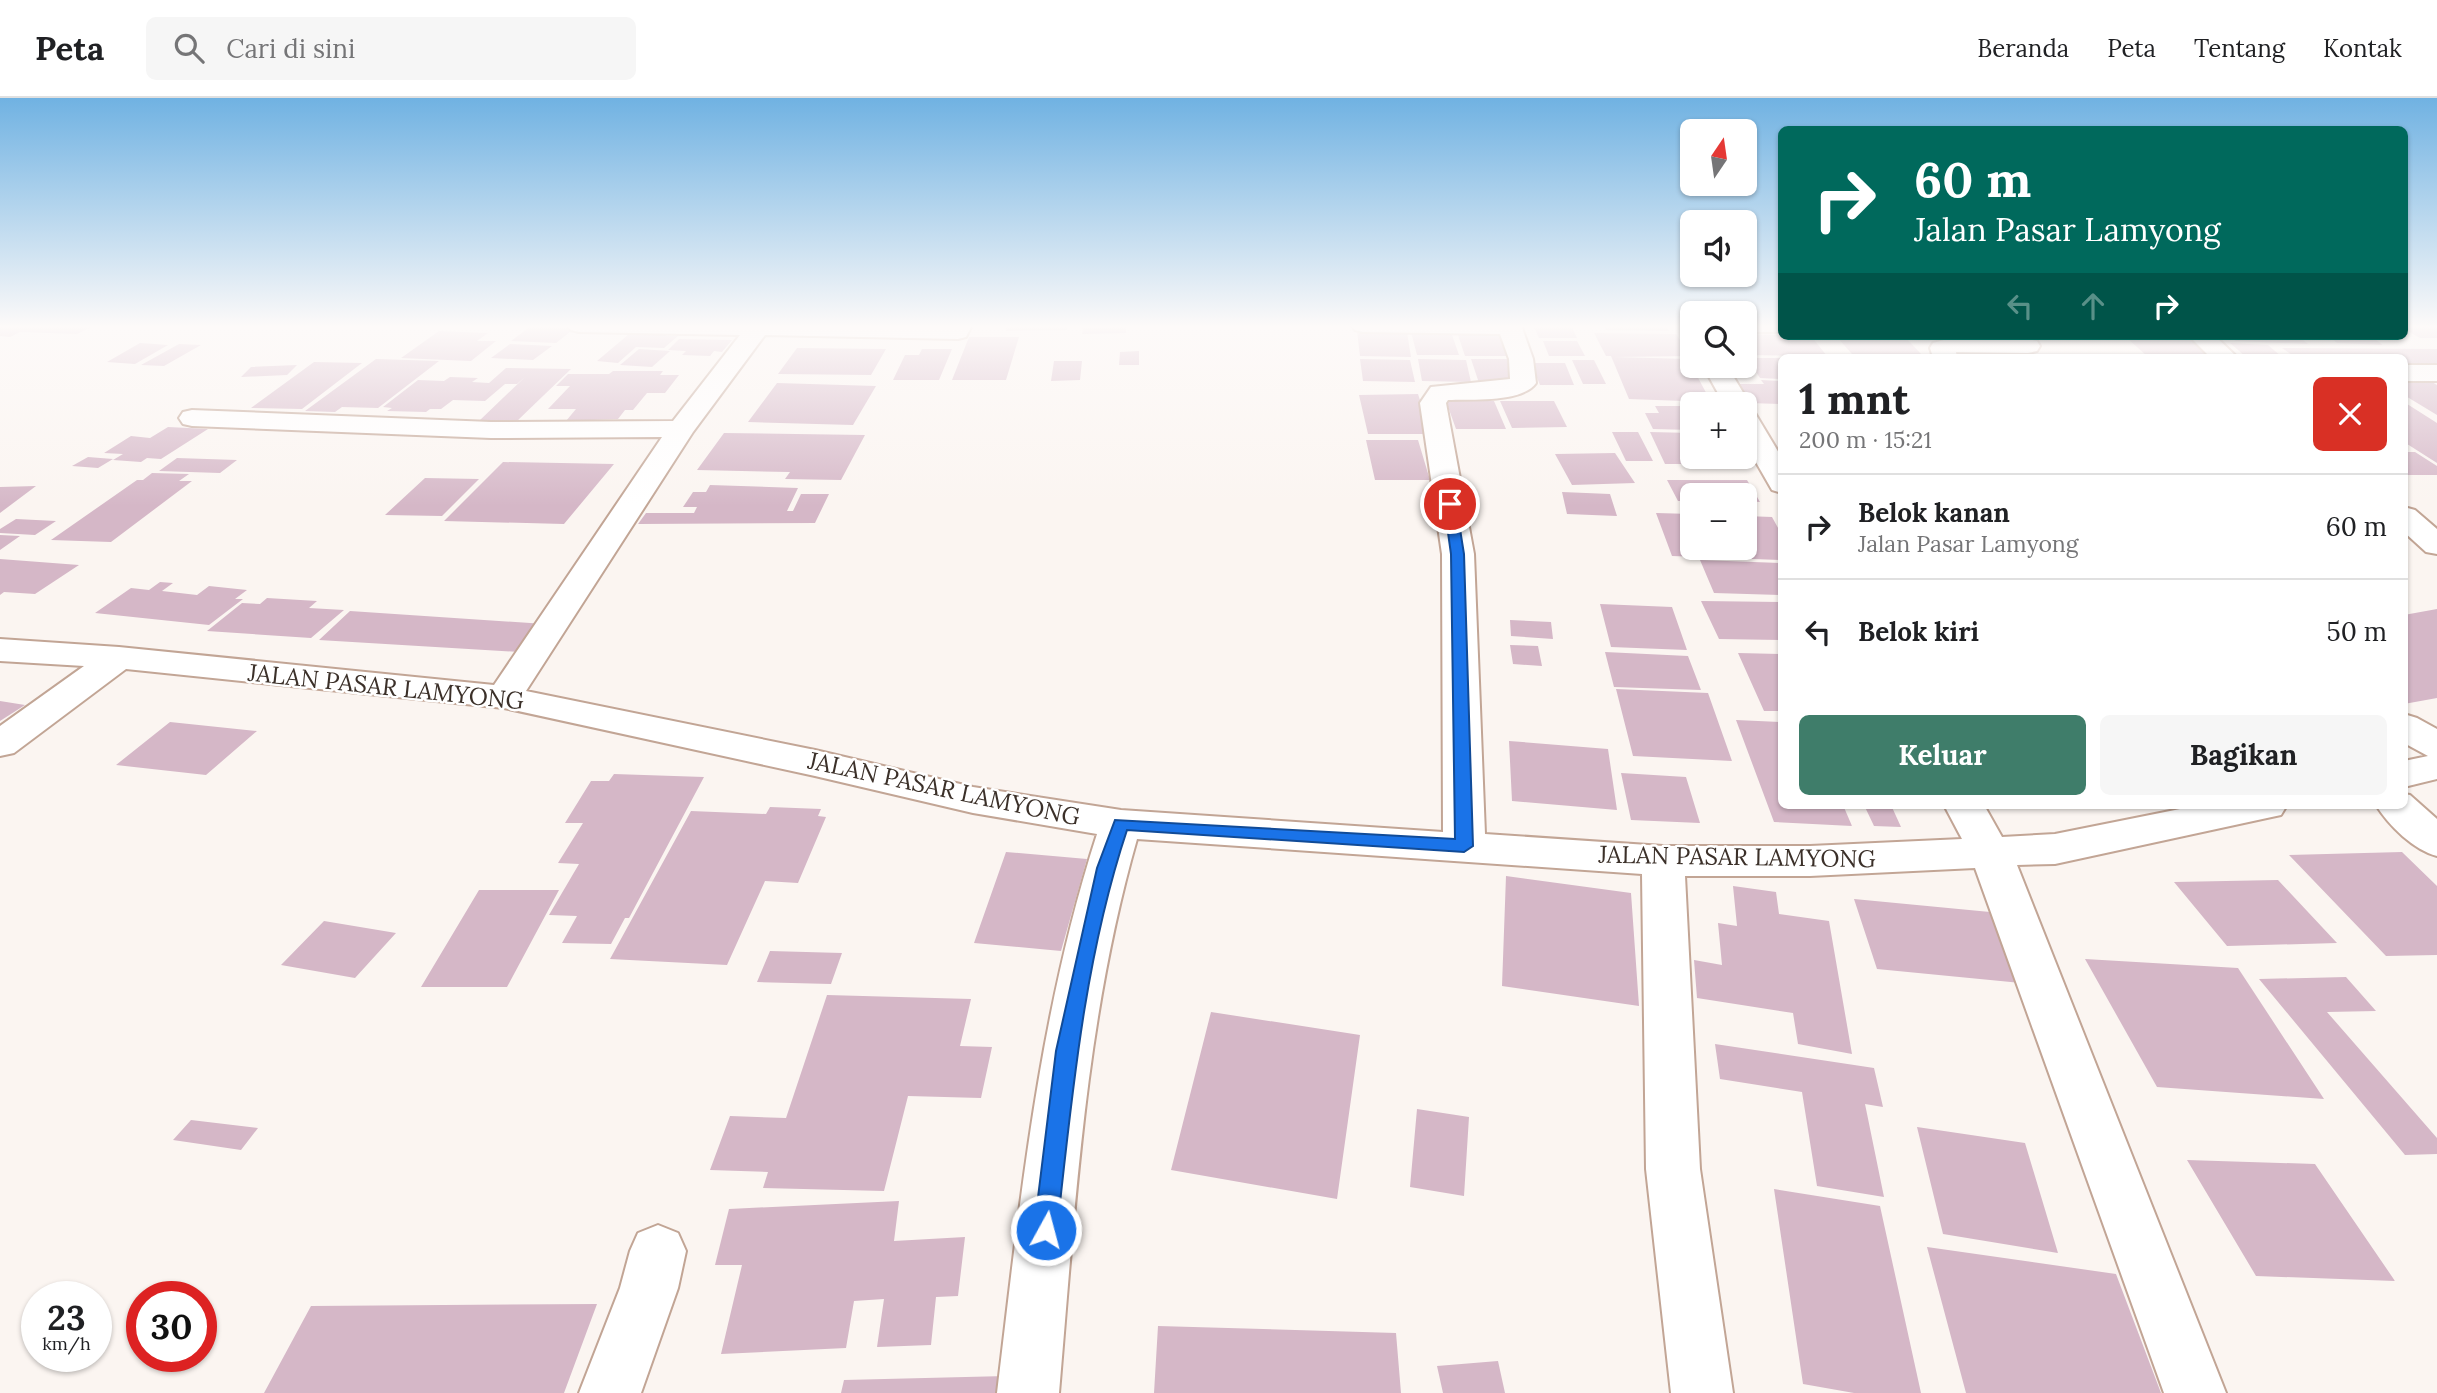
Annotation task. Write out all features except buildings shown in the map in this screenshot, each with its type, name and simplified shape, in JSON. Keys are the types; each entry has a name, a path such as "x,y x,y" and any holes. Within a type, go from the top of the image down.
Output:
{"street":[{"path":"504,697 681,429 714,385"},
{"path":"1464,846 1458,554 1433,403 1440,393 1509,389 1517,385"},
{"path":"192,418 491,429 681,429"},
{"path":"1757,440 1778,477"},
{"path":"2408,520 2437,545"},
{"name":"JALAN PASAR LAMYONG","path":"0,650 504,697 815,762 974,800 1121,824 1663,861 1810,861 2055,849 2249,809"},
{"path":"0,744 119,659"},
{"path":"2408,728 2437,746"},
{"path":"2408,773 2437,766"},
{"path":"1966,809 1991,854 2196,1393"},
{"path":"2400,809 2437,842"},
{"path":"1028,1393 1066,1051 1106,868 1121,824"},
{"path":"1663,861 1673,1169 1702,1393"},
{"path":"610,1393 649,1288 658,1251"}],"route":[{"path":"1046,1230 1066,1051 1080,976 1106,868 1121,824 1464,846 1458,554 1450,504"}]}
